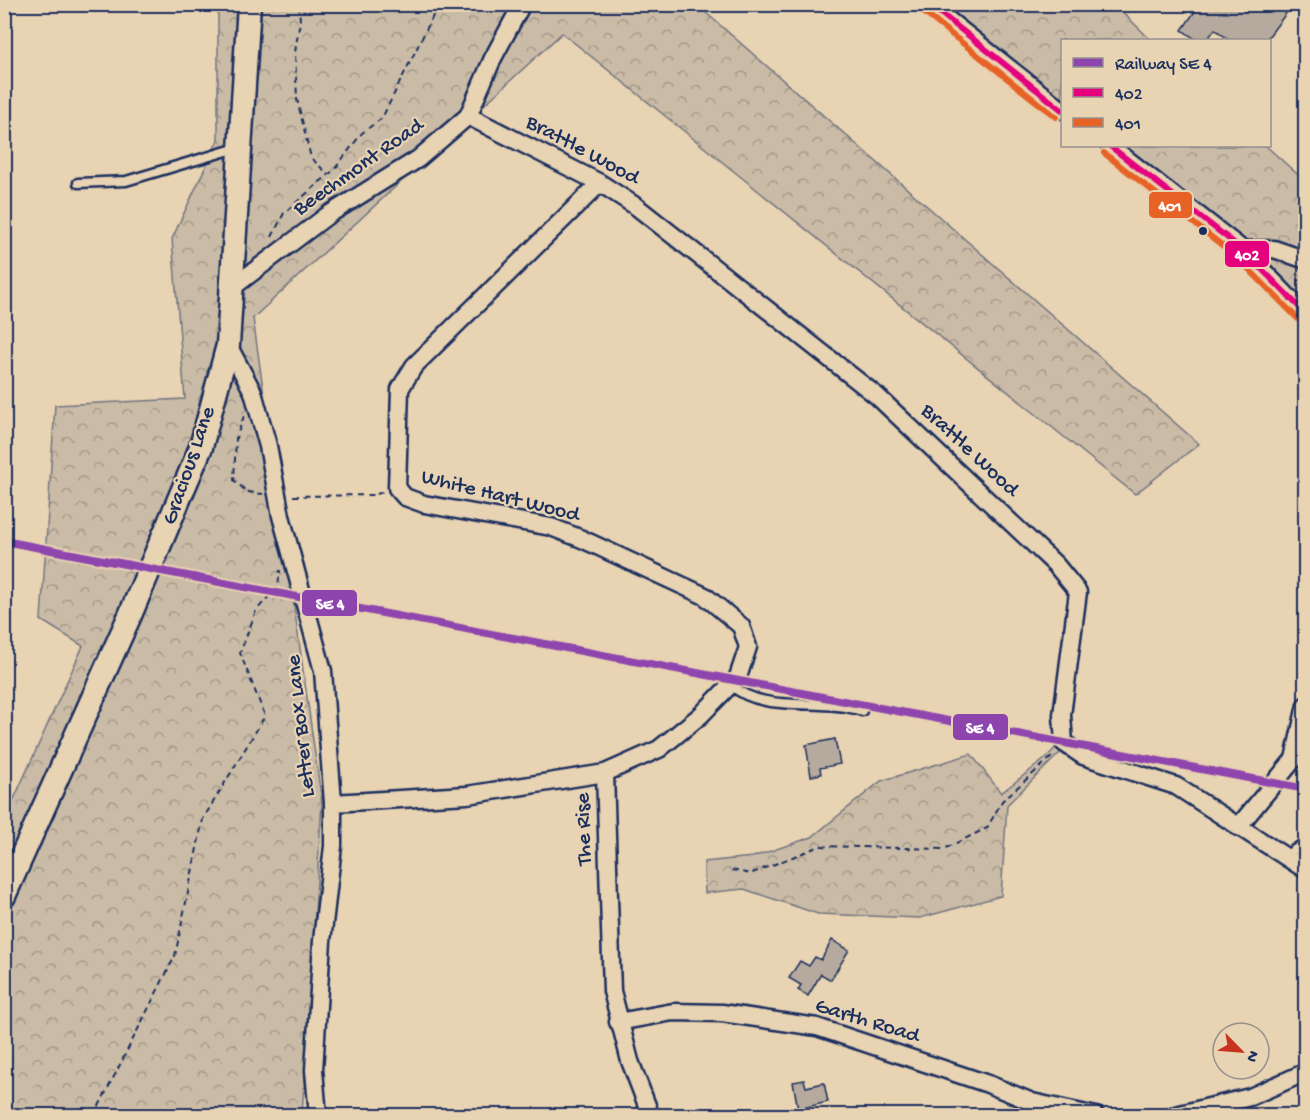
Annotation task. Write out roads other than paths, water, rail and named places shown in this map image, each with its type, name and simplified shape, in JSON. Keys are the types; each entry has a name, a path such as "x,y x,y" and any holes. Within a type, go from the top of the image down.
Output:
{"street":[{"name":"Gracious Lane","path":"4,896 136,604 201,447 228,345 249,4"},
{"name":"Beechmont Road","path":"233,287 328,215 418,159 468,116 493,58 522,4"},
{"path":"928,4 1061,109"},
{"name":"Brattle Wood","path":"468,116 600,183 637,207 878,396 1047,557 1078,592 1062,715 1064,743 1083,756 1176,786 1239,827"},
{"path":"1111,147 1243,250 1305,315"},
{"name":"White Hart Wood","path":"600,183 414,366 400,389 397,488 405,497 424,504 551,527 705,596 741,626 748,647 738,677 731,685 701,715 659,749 605,773"},
{"path":"1243,250 1274,249 1305,260"},
{"name":"Letter Box Lane","path":"228,345 253,392 323,671 333,803 331,876 322,941 314,1070 318,1116"},
{"path":"1305,705 1294,759 1239,827 1305,870"},
{"name":"The Rise","path":"333,803 467,795 605,773 612,992 618,1022 651,1116"},
{"name":"Garth Road","path":"618,1022 673,1012 722,1013 817,1027 988,1084 1032,1102 1096,1116"},
{"path":"1172,1116 1250,1097 1305,1072"}],"lane":[{"path":"78,183 126,181 240,147"},
{"path":"731,685 736,690 759,700 811,703 862,711"},
{"path":"1285,857 1305,842"}]}
